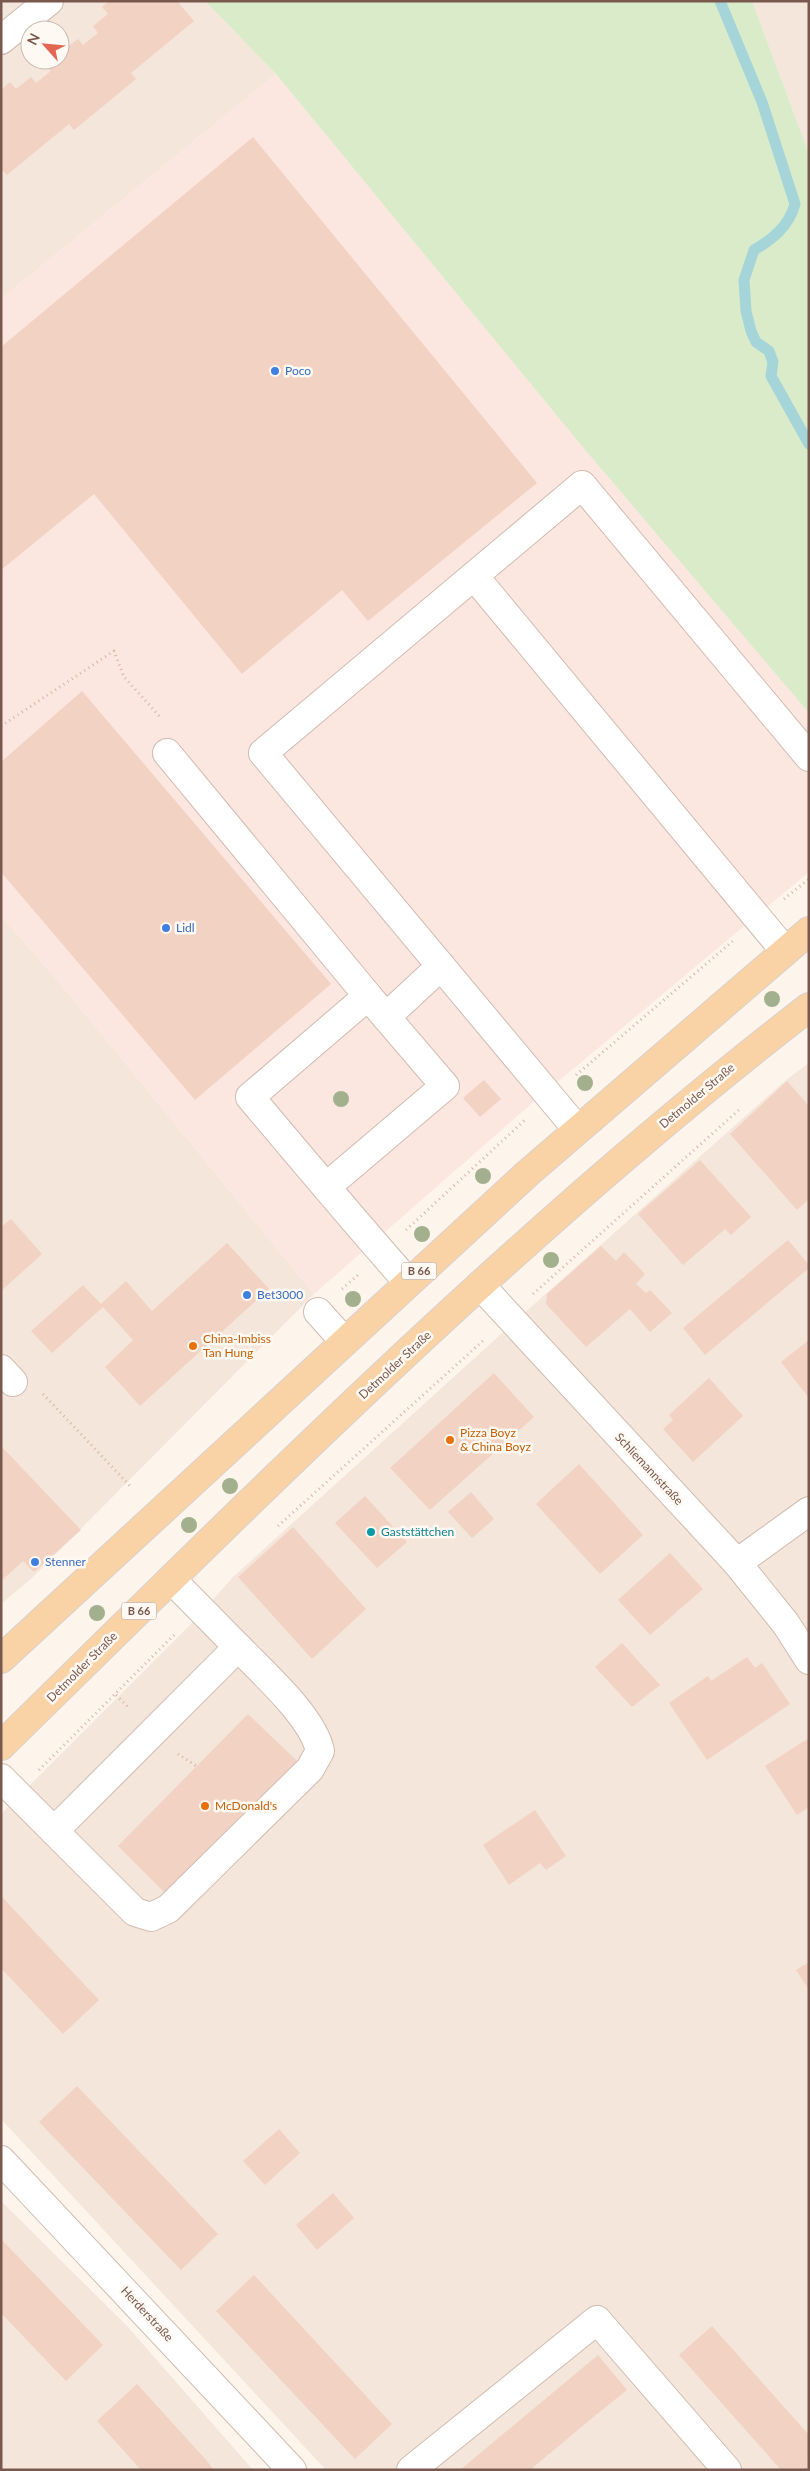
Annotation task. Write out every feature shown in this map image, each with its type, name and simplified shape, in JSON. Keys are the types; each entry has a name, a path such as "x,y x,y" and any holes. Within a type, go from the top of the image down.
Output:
{"main road":[{"name":"B 66","path":"1,1660 408,1282 577,1130 809,932"},
{"name":"Detmolder Straße","path":"1,1746 376,1382 480,1286 591,1186 671,1118 809,1007"}],"street":[{"path":"1,40 49,1"},
{"path":"577,1130 263,753 582,485 809,757"},
{"path":"474,576 785,951"},
{"path":"167,753 444,1086 326,1187"},
{"path":"386,1018 441,966"},
{"path":"368,996 250,1097 408,1282"},
{"name":"Schliemannstraße","path":"480,1286 736,1563 786,1624 809,1660"},
{"path":"318,1312 344,1341"},
{"path":"736,1563 809,1511"},
{"path":"9,1785 135,1912 151,1917 168,1909 310,1768 320,1751 317,1737 279,1690 171,1579"},
{"path":"54,1831 238,1647"},
{"name":"Herderstraße","path":"1,2160 292,2470"},
{"path":"411,2470 597,2320 727,2470"}],"path":[{"path":"1,726 114,651 124,677 164,722 167,753"},
{"path":"274,1529 742,1107"},
{"path":"7,1375 46,1395 132,1488"},
{"path":"9,1785 116,1695 200,1609"},
{"path":"116,1695 129,1708"}],"shaded area":[{"path":"1,1 205,1 276,74 1,299"},
{"path":"752,1 809,1 809,154"},
{"path":"276,74 586,451 809,713 809,872 530,1105 314,1294 58,981 1,916 1,299"},
{"path":"1,916 58,981 314,1294 31,1579 1,1604"},
{"path":"809,1063 809,2470 326,2470 1,2119 1,1814 192,1623 233,1577 531,1307 786,1080"},
{"path":"1,2201 127,2326 253,2470 1,2470"}],"green space":[{"path":"205,1 752,1 809,154 809,713 586,451 276,74"}],"building":[{"path":"109,1 177,1 194,21 131,73 136,79 74,130 69,124 7,175 1,169 1,90 10,82 16,89 31,77 36,83 50,70 70,70 70,45 78,39 83,45 98,33 93,26 108,14 102,7"},
{"name":"Poco","path":"253,137 537,483 368,621 342,590 242,674 94,494 1,570 1,347"},
{"name":"Lidl","path":"82,691 331,984 195,1100 1,872 1,762"},
{"path":"484,1080 501,1099 480,1117 463,1098"},
{"path":"787,1081 809,1106 809,1199 797,1210 730,1134"},
{"path":"700,1160 751,1217 731,1235 725,1229 683,1265 638,1214"},
{"path":"11,1219 42,1254 1,1291 1,1227"},
{"path":"788,1240 809,1265 809,1268 705,1355 683,1328"},
{"path":"227,1243 269,1289 140,1406 105,1367 133,1340 103,1307 52,1353 31,1331 83,1285 101,1304 126,1281 152,1311"},
{"path":"601,1246 616,1261 624,1252 645,1274 636,1284 646,1293 650,1290 672,1313 650,1332 630,1309 586,1347 546,1304 547,1294"},
{"path":"809,1340 809,1398 781,1362"},
{"path":"494,1373 534,1417 430,1510 390,1468"},
{"path":"709,1378 743,1416 693,1462 663,1429 673,1420 669,1415"},
{"path":"1,1446 81,1530 34,1572 23,1561 1,1581"},
{"path":"579,1464 643,1535 600,1574 536,1504"},
{"path":"471,1492 494,1519 472,1538 448,1512"},
{"name":"Gaststättchen","path":"365,1496 407,1542 377,1568 335,1523"},
{"path":"293,1527 366,1609 312,1659 238,1577"},
{"path":"670,1553 703,1589 650,1635 618,1600"},
{"path":"622,1643 660,1685 632,1707 595,1667"},
{"path":"747,1657 755,1668 762,1663 790,1704 707,1760 669,1703 708,1676 711,1681"},
{"name":"McDonald's","path":"248,1714 297,1761 166,1894 118,1846"},
{"path":"809,1738 809,1807 797,1815 765,1766"},
{"path":"535,1810 566,1856 546,1870 540,1863 509,1885 483,1845"},
{"path":"1,1896 99,2000 63,2034 1,1968"},
{"path":"809,1962 809,1990 796,1970"},
{"path":"77,2086 218,2234 181,2270 39,2122"},
{"path":"279,2129 300,2153 265,2185 243,2161"},
{"path":"333,2193 354,2218 317,2250 296,2225"},
{"path":"1,2239 103,2345 66,2381 1,2313"},
{"path":"254,2275 392,2424 355,2459 216,2311"},
{"path":"712,2326 809,2435 807,2470 781,2470 679,2355"},
{"path":"598,2355 627,2390 530,2470 460,2470"},
{"path":"137,2384 214,2470 141,2470 97,2421"}],"waterway":[{"path":"720,1 762,102 795,204 789,219 779,231 754,250 744,280 746,311 756,342 769,351 773,362 771,376 809,444"}],"place":[{"name":"Poco","path":"275,371"},
{"name":"Lidl","path":"166,928"},
{"name":"Bet3000","path":"247,1295"},
{"name":"China-Imbiss Tan Hung","path":"193,1346"},
{"name":"Pizza Boyz & China Boyz","path":"450,1440"},
{"name":"Gaststättchen","path":"371,1532"},
{"name":"Stenner","path":"35,1562"},
{"name":"McDonald's","path":"205,1806"}]}
